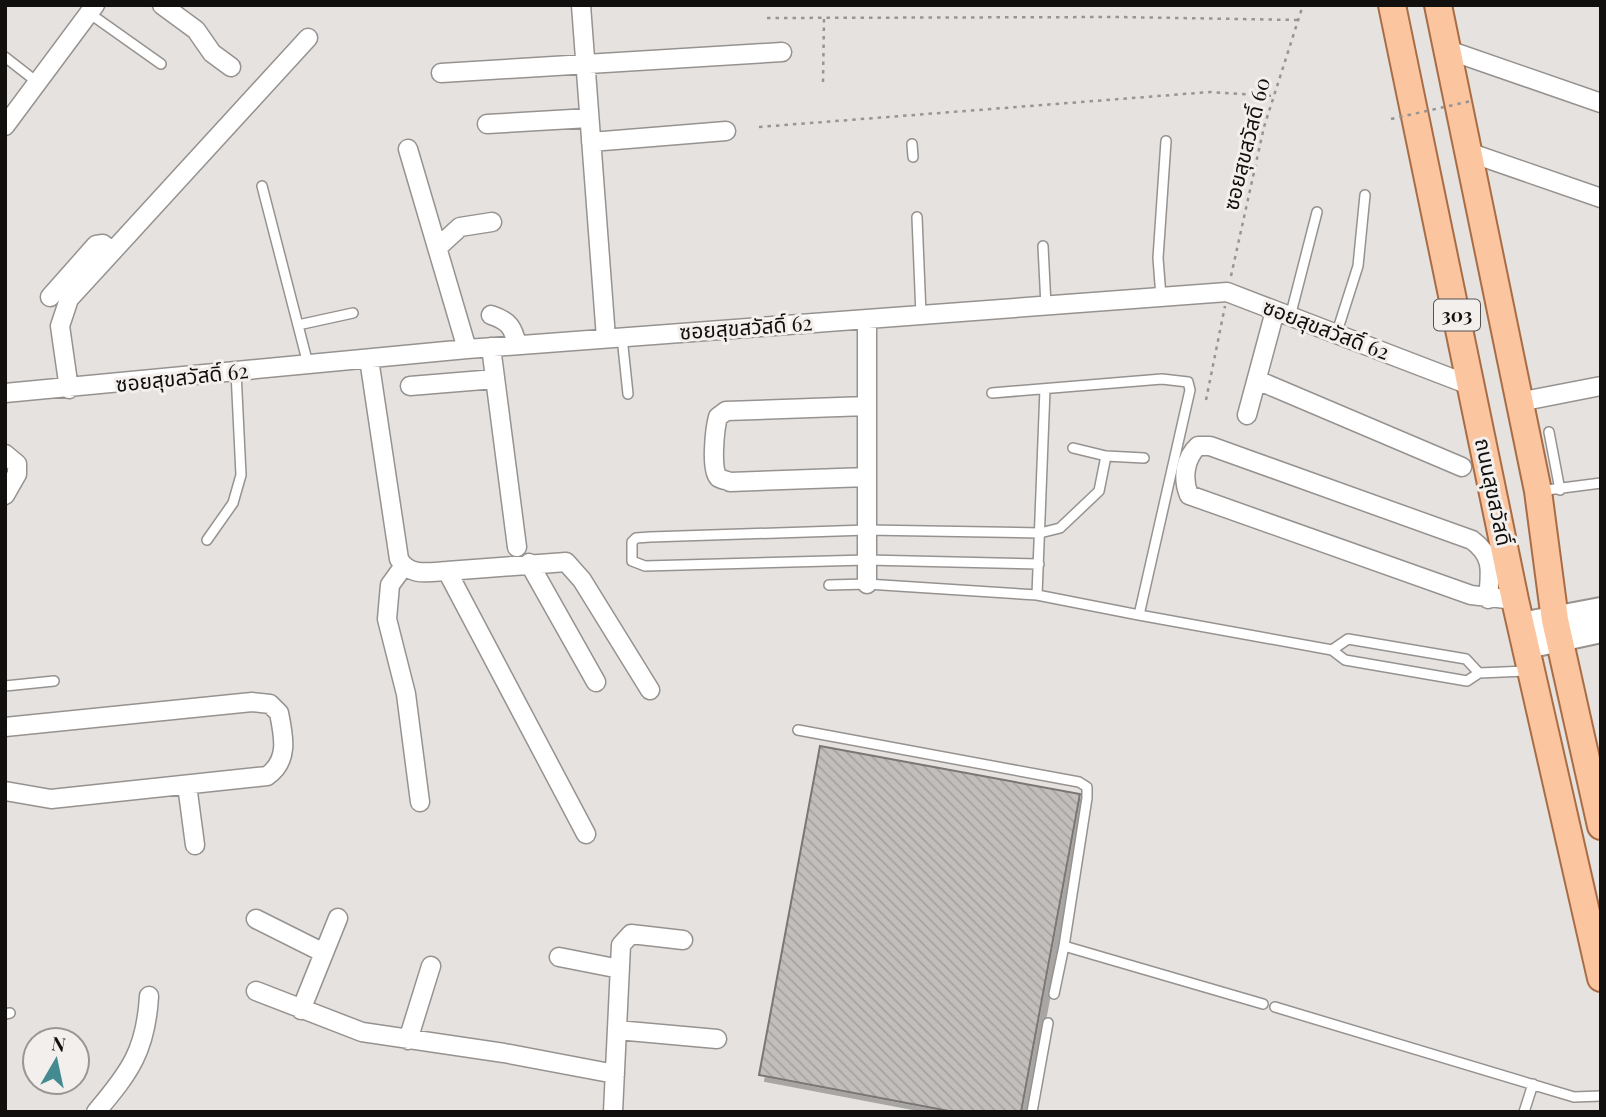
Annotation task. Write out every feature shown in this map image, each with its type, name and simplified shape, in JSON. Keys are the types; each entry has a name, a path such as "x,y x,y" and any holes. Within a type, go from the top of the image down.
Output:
{"main road":[{"name":"ถนนสุขสวัสดิ์","path":"1392,5 1524,635 1601,978"},
{"name":"ถนนสุขสวัสดิ์","path":"1438,5 1520,402 1549,490 1557,629 1601,826"},
{"path":"1557,629 1601,610"},
{"path":"1524,635 1557,629 1601,630"}],"street":[{"path":"162,5 196,30 212,52 231,67"},
{"path":"581,5 591,142 614,338"},
{"path":"6,122 92,9"},
{"path":"69,389 60,326 62,311 68,299 308,38"},
{"path":"1448,50 1480,64 1601,103"},
{"path":"441,73 584,62 782,52"},
{"path":"487,124 589,118"},
{"path":"591,142 726,131"},
{"path":"408,149 467,349"},
{"path":"1468,152 1601,198"},
{"path":"437,248 460,226 492,222"},
{"path":"50,297 96,245 103,244 112,251"},
{"name":"ซอยสุขสวัสดิ์ 62","path":"5,393 491,347 1227,292 1472,386"},
{"path":"1247,415 1257,380 1283,314"},
{"path":"491,315 503,319 513,327 517,345"},
{"path":"867,319 867,584"},
{"path":"491,347 517,547"},
{"path":"369,359 399,559 403,567 411,571 447,570 566,562 650,690"},
{"path":"410,386 495,379"},
{"path":"1257,380 1462,467"},
{"path":"1520,402 1601,386"},
{"path":"867,406 726,411 718,417 715,428 714,472 719,479 730,482 867,477"},
{"path":"1489,599 1490,566 1486,552 1472,540 1210,446 1198,446 1191,453 1185,475 1189,495 1489,599 1524,635"},
{"path":"5,454 17,464 17,474 5,495"},
{"path":"528,563 596,682"},
{"path":"403,567 390,584 387,619 406,694 420,802"},
{"path":"447,570 586,834"},
{"path":"5,727 252,702 270,704 279,713 283,758 278,769 267,776 51,799 5,791"},
{"path":"187,785 195,845"},
{"path":"301,1010 338,918"},
{"path":"256,919 324,953"},
{"path":"613,1112 621,945 631,934 682,940"},
{"path":"559,957 620,969"},
{"path":"408,1040 430,966"},
{"path":"256,991 362,1032 504,1052 615,1073"},
{"path":"96,1112 135,1060 143,1043 149,996"},
{"path":"617,1030 717,1039"}],"lane":[{"path":"92,9 161,64"},
{"path":"5,57 37,82"},
{"path":"1161,297 1158,258 1166,141"},
{"path":"912,144 913,157"},
{"path":"262,186 308,365"},
{"path":"1336,335 1358,266 1365,195"},
{"path":"1283,314 1317,212"},
{"path":"917,217 921,315"},
{"path":"1043,246 1046,306"},
{"path":"298,324 353,313"},
{"path":"614,338 628,394"},
{"path":"206,540 233,503 241,475 236,373"},
{"path":"992,393 1162,379 1188,382 1190,390 1139,615"},
{"path":"1037,595 1045,389"},
{"path":"1549,432 1549,490 1601,483"},
{"path":"1073,449 1106,456 1144,458"},
{"path":"1039,564 867,560 645,566 632,561 631,549 632,542 642,537 867,530 1040,533 1060,528 1099,491 1106,456"},
{"path":"829,585 867,584 1037,595 1332,650 1345,660 1467,681 1524,635"},
{"path":"1332,650 1348,639 1465,659 1479,673"},
{"path":"5,685 54,681"},
{"path":"798,730 1067,778 1087,788 1064,946 1054,994"},
{"path":"1064,946 1263,1004"},
{"path":"1275,1007 1574,1097 1601,1096"},
{"path":"1032,1112 1048,1023"},
{"path":"1524,1112 1533,1084"}],"path":[{"name":"ซอยสุขสวัสดิ์ 60","path":"1206,400 1227,292 1273,96 1303,5"},
{"path":"767,18 1118,17 1298,20"},
{"path":"823,82 824,19"},
{"path":"759,127 1210,92 1273,96"},
{"path":"1391,118 1471,100"}],"building":[{"path":"820,746 1080,794 1021,1112 954,1112 759,1075"}]}
